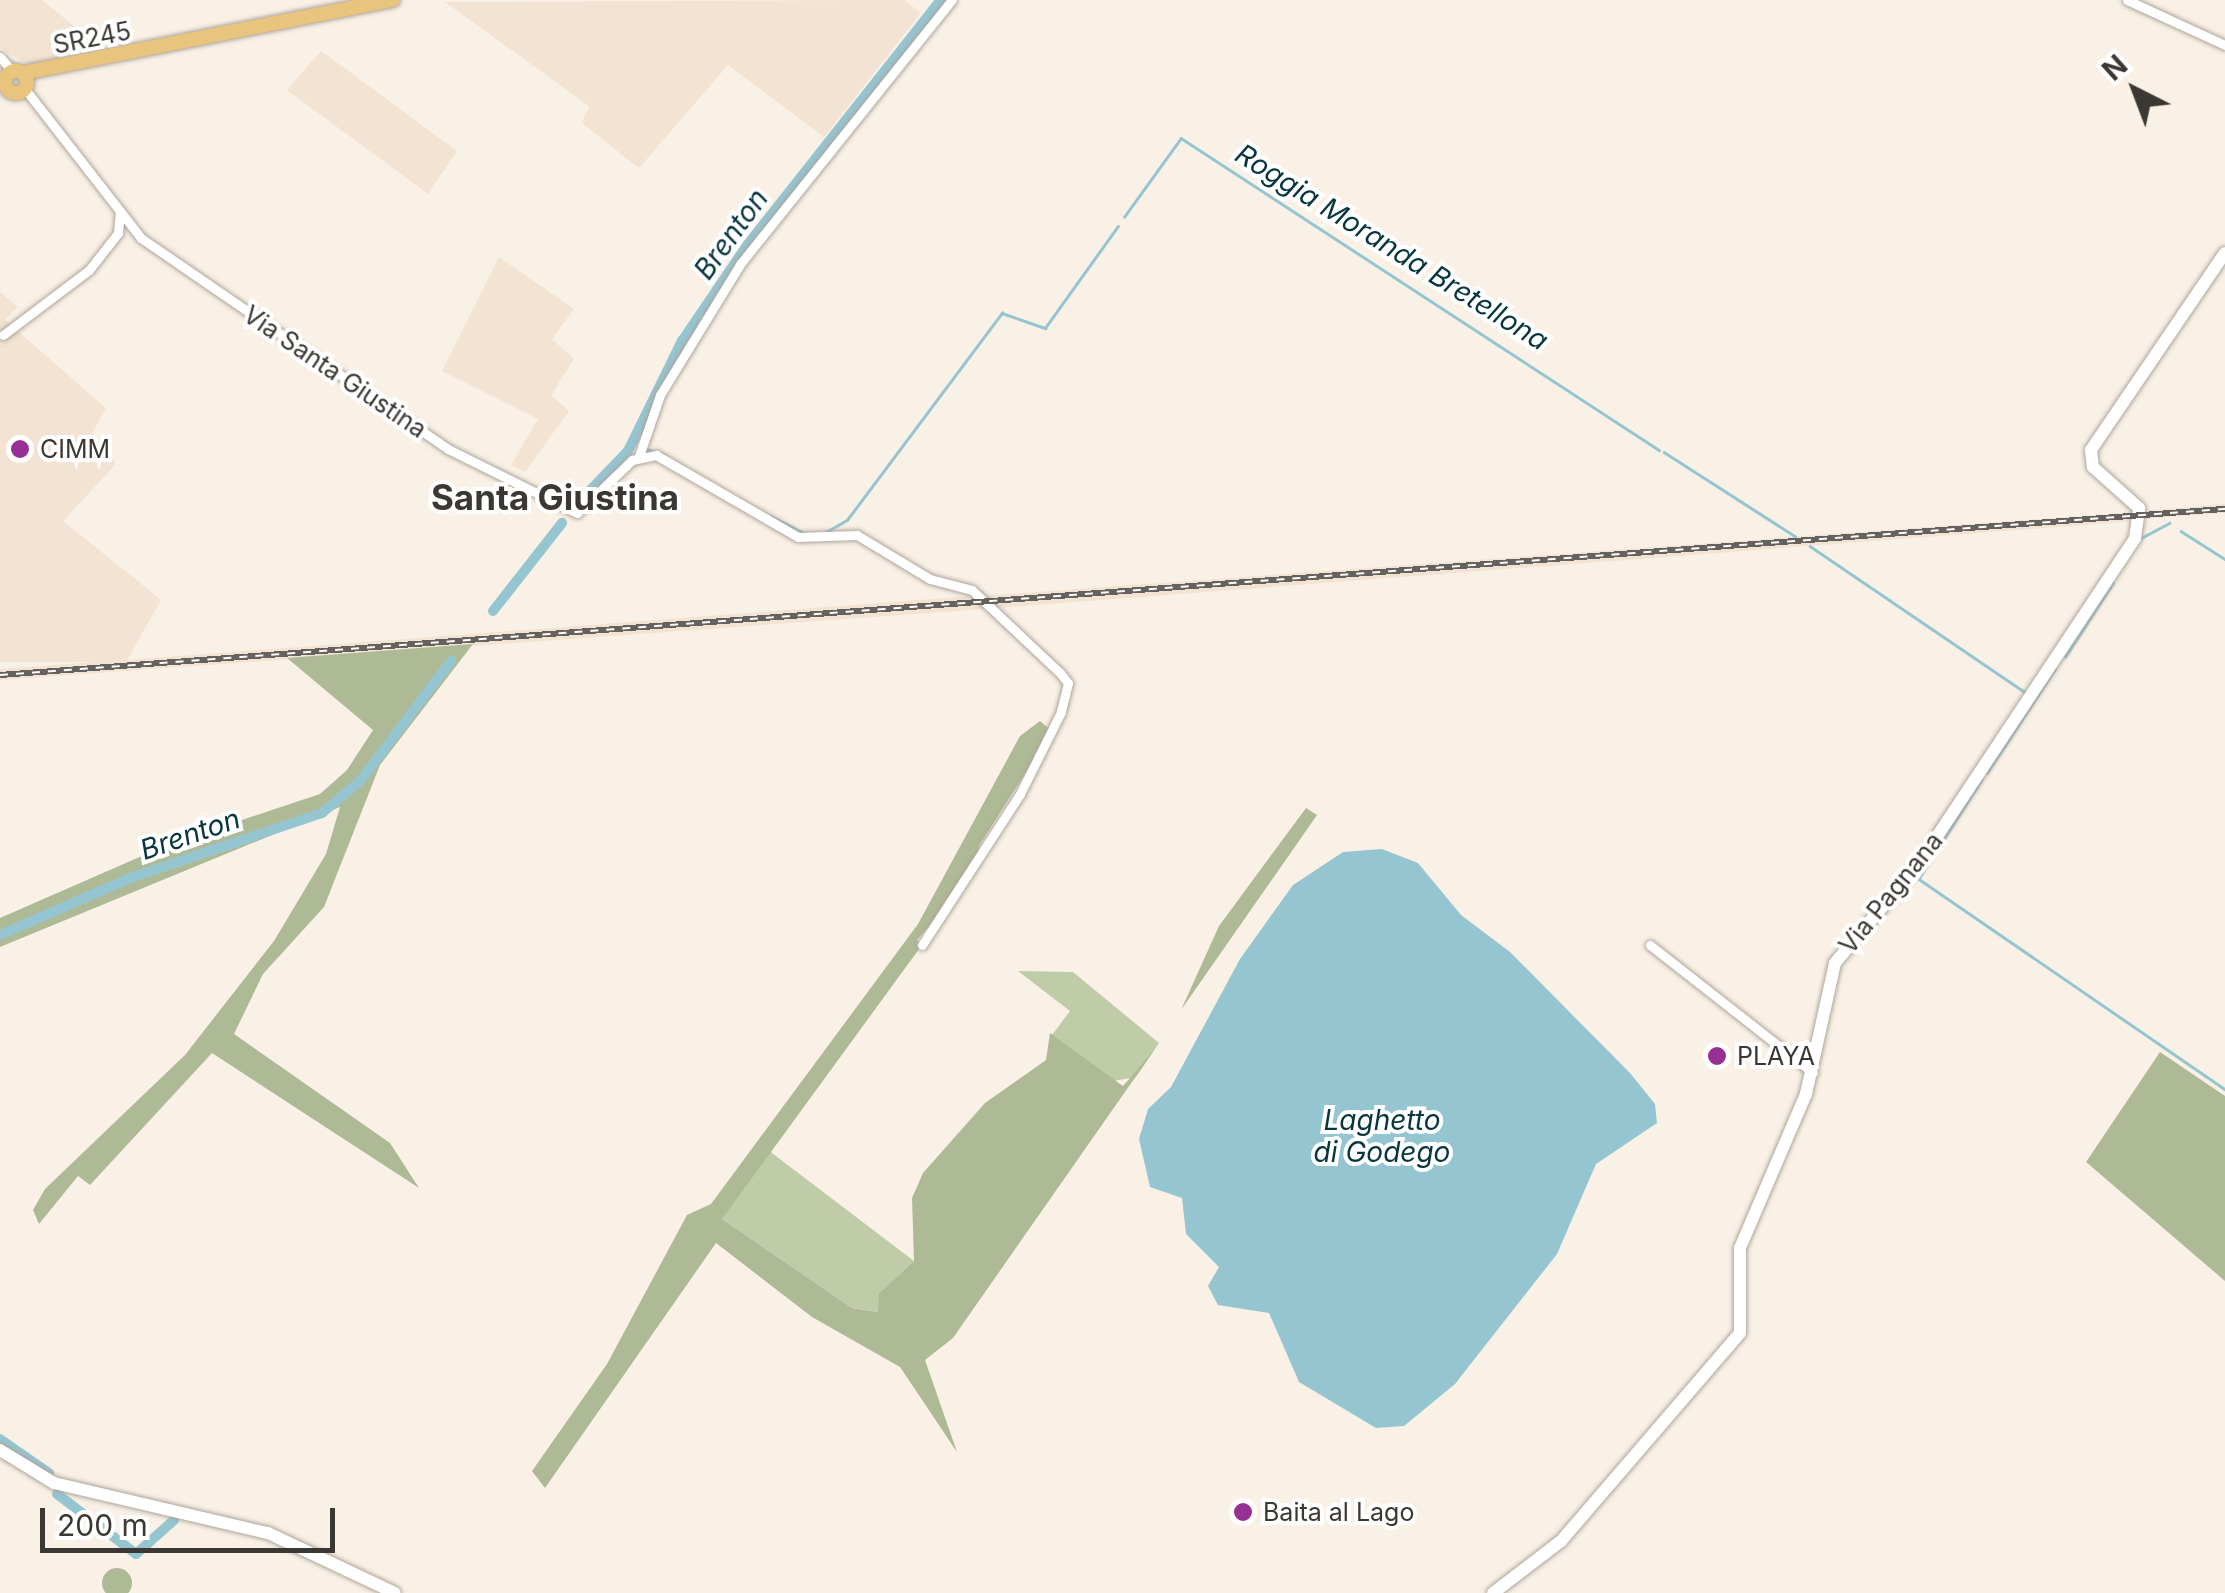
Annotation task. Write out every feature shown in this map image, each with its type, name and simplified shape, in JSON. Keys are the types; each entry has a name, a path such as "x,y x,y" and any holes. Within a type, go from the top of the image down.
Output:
{"main road":[{"name":"SR245","path":"15,80 393,0"}],"street":[{"path":"922,944 1020,794 1068,683 972,590 930,580 856,535 798,536 667,460 640,449 740,263 952,0"},
{"path":"2126,0 2225,45"},
{"name":"Via Santa Giustina","path":"0,57 141,238 346,384 568,509 581,512 640,449"},
{"path":"4,335 89,270 118,233 120,211"},
{"name":"Via Pagnana","path":"1493,1593 1560,1541 1735,1340 1746,1309 1744,1234 1813,1073 1834,963 1920,862 2139,528 2135,501 2100,474 2091,450 2225,253"},
{"path":"1650,944 1813,1073"},
{"path":"0,1450 54,1484 268,1533 394,1593"}],"shaded area":[{"path":"0,0 42,0 102,49 29,65 0,48"},
{"path":"904,0 921,13 824,137 728,65 639,168 582,123 589,106 445,2"},
{"path":"321,51 457,151 428,194 287,90"},
{"path":"499,257 574,309 552,339 574,359 551,395 569,411 525,472 511,465 538,419 442,371"},
{"path":"0,292 18,307 5,320 106,408 92,433 116,464 63,521 161,600 127,660 972,596 985,609 0,680 0,669 95,662 0,662"},
{"path":"2225,504 2225,513 2144,519 2143,511"},
{"path":"2135,512 2136,521 996,608 983,596"}],"green space":[{"path":"473,644 380,765 324,907 263,974 234,1034 390,1143 419,1188 212,1053 90,1185 78,1176 39,1224 33,1210 45,1189 185,1055 274,941 326,854 340,807 0,947 0,918 167,845 320,794 347,770 373,730 287,658"},
{"path":"1040,721 1052,731 979,846 974,874 917,940 922,945 722,1219 852,1308 878,1312 879,1293 914,1261 912,1198 923,1173 985,1103 1046,1060 1050,1033 1123,1086 1155,1049 953,1338 925,1360 957,1452 900,1367 812,1317 716,1243 545,1488 532,1471 607,1364 687,1215 711,1204 918,924 1020,736"},
{"path":"1306,808 1317,815 1181,1010 1219,926"},
{"path":"1018,971 1073,972 1159,1043 1136,1077 1108,1082 1052,1035 1070,1011"},
{"path":"2160,1052 2225,1096 2225,1281 2086,1162"},
{"path":"768,1150 914,1261 879,1293 879,1312 852,1308 722,1219"},
{"path":"117,1568 131,1577 132,1583 123,1597 117,1598 103,1589 102,1583 111,1569"}],"water":[{"name":"Laghetto di Godego","path":"1382,849 1418,863 1461,915 1510,952 1630,1073 1655,1104 1657,1123 1596,1164 1557,1254 1455,1384 1404,1426 1376,1428 1299,1382 1269,1313 1218,1305 1208,1286 1219,1267 1186,1234 1182,1198 1150,1187 1139,1139 1148,1109 1171,1087 1240,959 1293,885 1343,852"}],"waterway":[{"name":"Brenton","path":"576,505 628,451 682,341 748,244 941,0"},
{"name":"Roggia Moranda Bretellona","path":"1124,217 1181,138 1659,450"},
{"name":"Roggia Moranda Bretellona","path":"826,532 847,520 1002,313 1045,328 1118,226"},
{"name":"Roggia Moranda Bretellona","path":"644,448 664,455"},
{"name":"Roggia Moranda Bretellona","path":"1664,452 1795,536"},
{"name":"Roggia Moranda Bretellona","path":"771,516 804,533"},
{"name":"Brenton","path":"493,611 562,523"},
{"name":"Roggia Moranda Bretellona","path":"2141,538 2169,523"},
{"name":"Roggia Moranda Bretellona","path":"2181,531 2225,559"},
{"name":"Roggia Moranda Bretellona","path":"1810,546 2026,693"},
{"name":"Roggia Moranda Bretellona","path":"2065,657 2113,583"},
{"name":"Brenton","path":"0,935 133,877 322,813 360,781 451,661"},
{"name":"Roggia Moranda Bretellona","path":"1987,773 2055,669"},
{"name":"Roggia Moranda Bretellona","path":"1982,780 1919,879 2225,1089"},
{"path":"0,1439 49,1473"},
{"path":"57,1494 136,1554 174,1520"}],"railway":[{"path":"0,675 2225,509"}],"place":[{"name":"CIMM","path":"20,449"},
{"name":"PLAYA","path":"1717,1056"},
{"name":"Baita al Lago","path":"1243,1512"}],"district":[{"name":"Santa Giustina","path":"555,497"}]}
